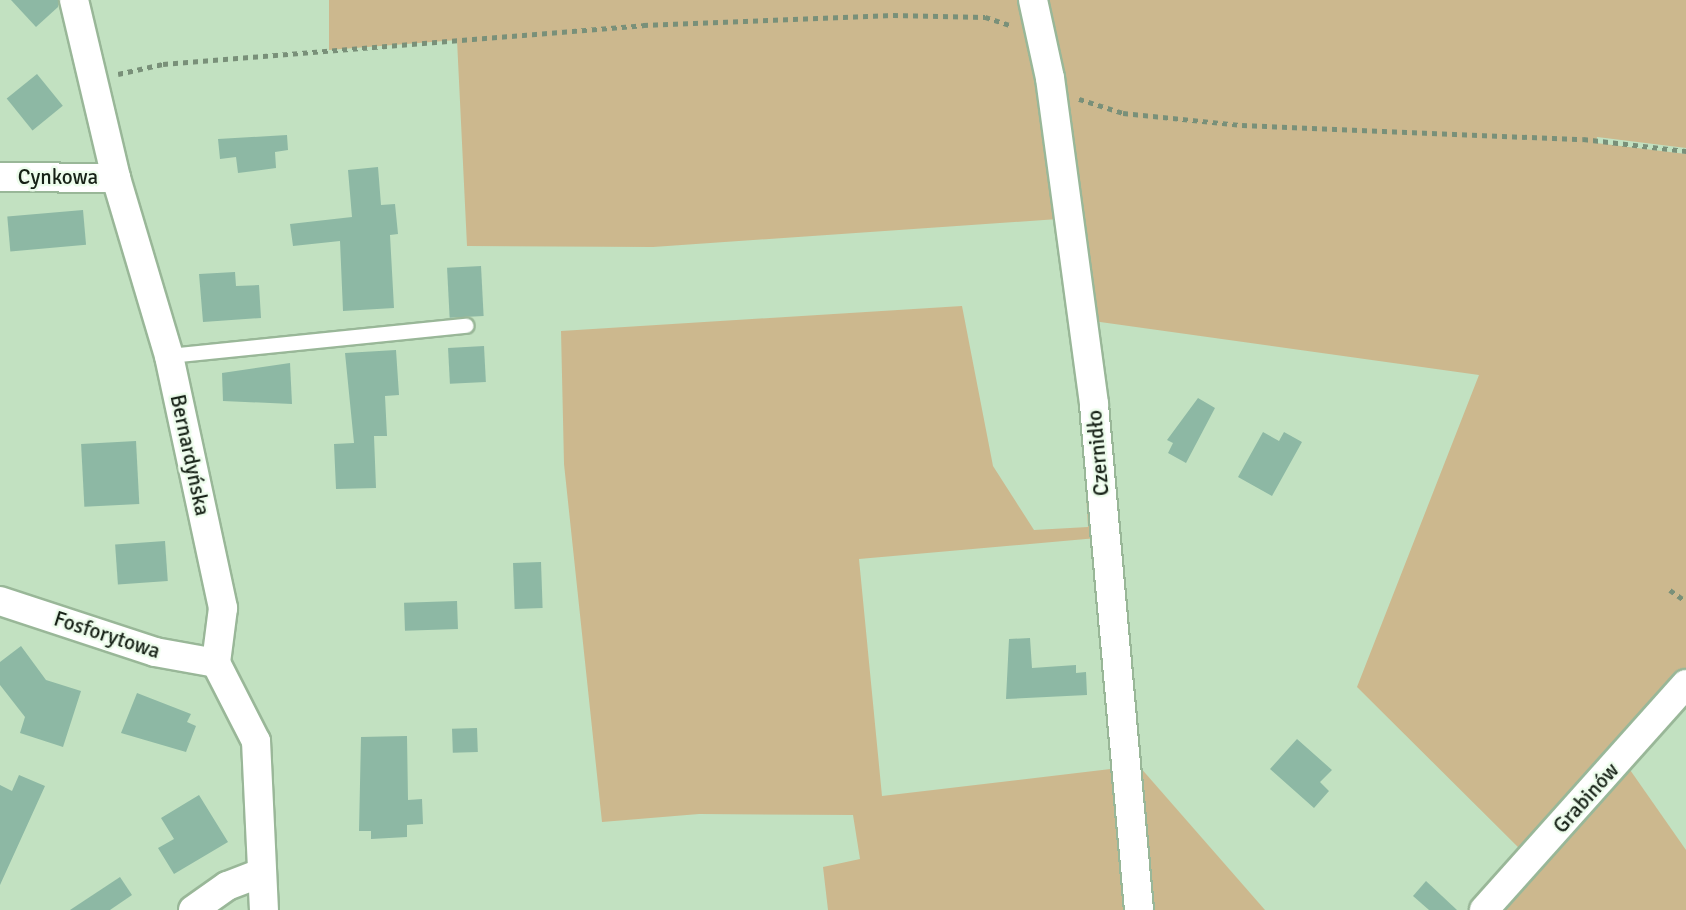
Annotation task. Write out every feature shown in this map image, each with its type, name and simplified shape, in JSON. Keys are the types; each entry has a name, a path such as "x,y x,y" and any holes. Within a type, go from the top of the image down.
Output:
{"street":[{"name":"Bernardyńska","path":"74,0 116,178 169,356 223,608 216,663"},
{"name":"Czernidło","path":"1033,0 1051,78 1094,405 1139,910"},
{"name":"Cynkowa","path":"0,177 116,178"},
{"name":"Fosforytowa","path":"0,600 155,652 216,663"},
{"path":"216,663 256,741 259,874 264,910"},
{"name":"Grabinów","path":"1484,910 1686,684"},
{"path":"193,910 227,886 259,874"}],"lane":[{"path":"169,356 466,326"}],"path":[{"path":"94,83 163,64 643,25 972,17 1039,35"},
{"path":"1051,78 1080,99 1124,113 1242,125 1583,139 1686,150"},
{"path":"1670,590 1686,601"}],"shaded area":[{"path":"329,0 1030,0 1058,219 653,247 467,246 457,40 329,50"},
{"path":"1043,0 1686,0 1686,148 1597,137 1596,143 1686,154 1686,675 1525,854 1357,687 1479,375 1093,321"},
{"path":"962,306 993,466 1034,530 1088,527 1078,359 1097,538 859,559 882,796 1119,768 1131,910 828,910 823,867 860,859 853,815 699,814 602,822 564,464 561,331"},
{"path":"1139,766 1265,910 1147,910"},
{"path":"1628,767 1686,850 1686,910 1497,910"}],"building":[{"path":"11,0 58,0 58,7 36,27"},
{"path":"37,74 63,106 32,130 7,99"},
{"path":"287,135 288,150 275,152 276,168 238,173 236,157 220,159 218,139"},
{"path":"378,167 381,205 395,204 398,234 390,235 394,308 343,311 340,241 293,246 290,224 352,217 348,170"},
{"path":"83,210 86,245 10,251 7,217"},
{"path":"481,266 484,316 450,318 447,268"},
{"path":"235,272 236,286 259,285 261,318 203,322 199,274"},
{"path":"484,346 486,382 450,384 448,348"},
{"path":"396,350 399,395 385,396 387,436 374,436 376,488 336,489 334,444 354,443 345,353"},
{"path":"290,363 292,404 223,401 222,373"},
{"path":"1198,398 1215,408 1186,463 1168,453 1173,443 1167,440"},
{"path":"1263,432 1279,441 1284,432 1302,442 1272,496 1238,477"},
{"path":"136,441 139,504 84,507 81,444"},
{"path":"165,541 168,581 118,584 115,544"},
{"path":"541,562 543,608 515,609 513,563"},
{"path":"457,601 458,629 405,631 404,603"},
{"path":"1030,638 1032,668 1076,665 1076,673 1086,672 1087,695 1006,699 1009,639"},
{"path":"21,646 46,680 81,691 63,747 20,733 25,717 0,685 0,662"},
{"path":"137,693 191,714 187,722 196,726 186,752 121,733"},
{"path":"477,728 478,752 453,753 452,729"},
{"path":"407,736 408,800 422,799 423,824 407,825 407,837 371,839 371,831 359,831 361,737"},
{"path":"1297,739 1332,770 1320,782 1329,791 1314,808 1270,769"},
{"path":"19,775 45,786 0,885 0,785 12,791"},
{"path":"199,795 228,842 174,874 158,848 174,839 161,818"},
{"path":"120,877 132,895 110,910 70,910"},
{"path":"1426,881 1457,910 1429,910 1413,896"}]}
